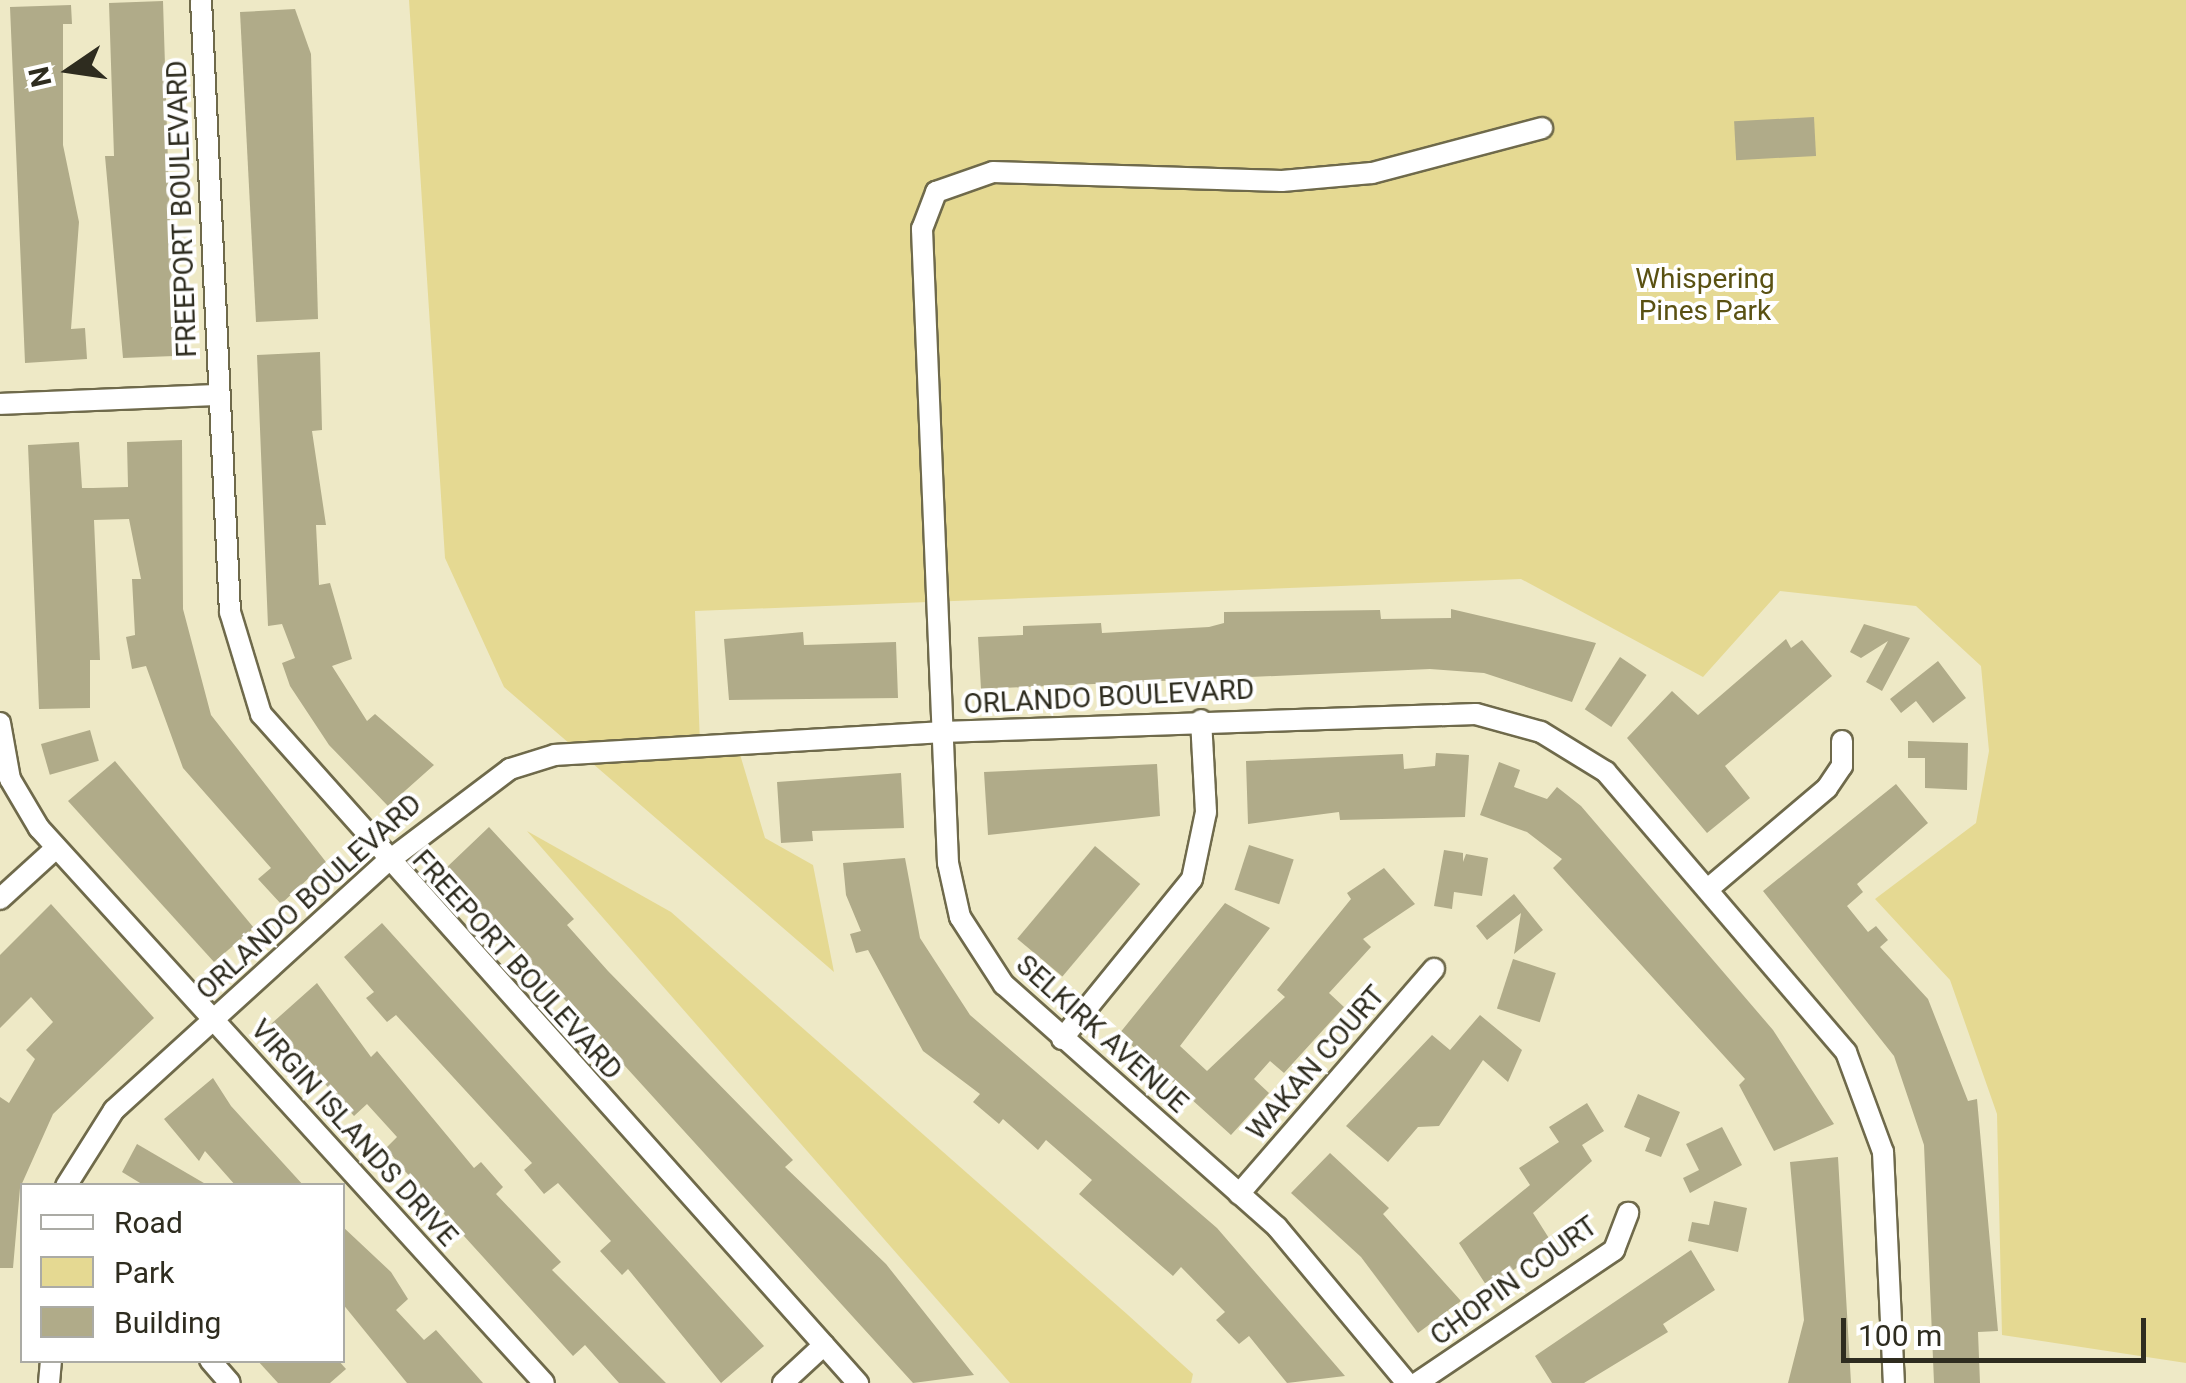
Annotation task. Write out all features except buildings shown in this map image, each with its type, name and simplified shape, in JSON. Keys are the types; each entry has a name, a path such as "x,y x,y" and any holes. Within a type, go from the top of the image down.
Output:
{"street":[{"name":"FREEPORT BOULEVARD","path":"201,0 230,612 250,690 288,752 858,1383"},
{"name":"SELKIRK AVENUE","path":"1407,1383 1327,1280 1239,1194 1062,1039 986,965 960,917 948,863 933,582 922,229 936,192 994,172 1282,180 1372,173 1542,128"},
{"path":"0,404 218,394"},
{"name":"ORLANDO BOULEVARD","path":"68,1183 101,1123 387,862 476,788 555,755 942,732 1436,711 1523,726 1606,772 1830,1030 1872,1102 1886,1185 1894,1383"},
{"path":"1062,1039 1161,928 1192,879 1206,812 1202,720"},
{"name":"VIRGIN ISLANDS DRIVE","path":"0,723 10,779 56,848 544,1383"},
{"path":"1708,889 1826,788 1842,766 1842,741"},
{"path":"0,899 56,848"},
{"name":"WAKAN COURT","path":"1239,1194 1434,969"},
{"name":"CHOPIN COURT","path":"1417,1383 1614,1250 1628,1213"},
{"path":"783,1383 824,1345"},
{"path":"213,1363 230,1383"}],"green space":[{"name":"Whispering Pines Park","path":"409,0 2186,0 2186,1363 2002,1335 1997,1114 1950,980 1875,899 1976,823 1989,751 1981,666 1916,606 1780,591 1703,677 1521,579 695,611 700,744 736,741 765,838 813,865 834,972 504,687 445,558"},
{"path":"527,831 671,912 1128,1315 1193,1374 1191,1383 1010,1383"}]}
